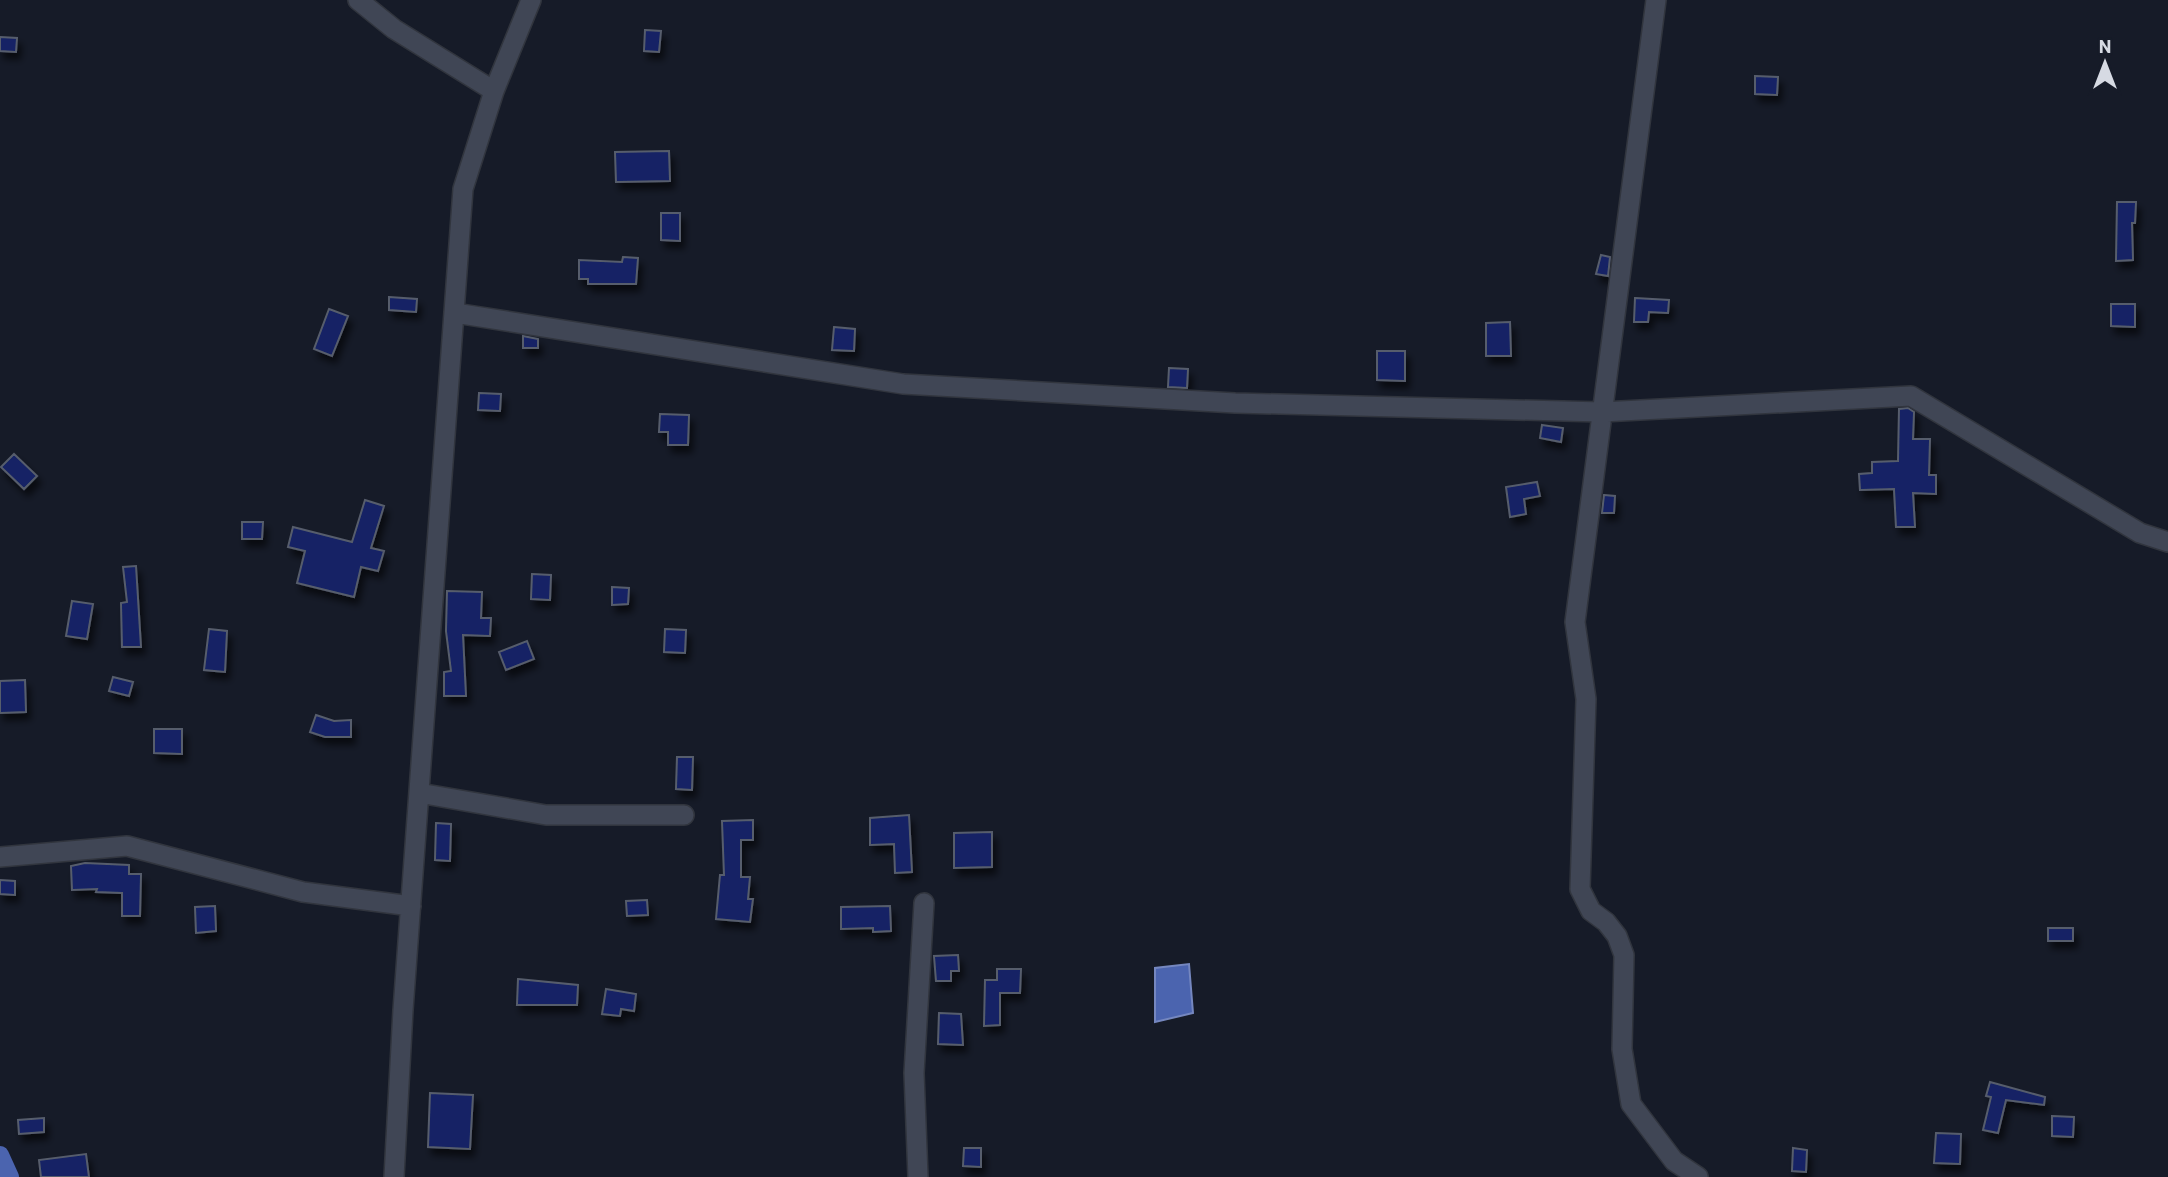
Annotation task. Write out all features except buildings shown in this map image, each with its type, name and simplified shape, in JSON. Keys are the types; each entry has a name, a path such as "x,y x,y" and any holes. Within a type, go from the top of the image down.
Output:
{"street":[{"path":"358,0 394,29 494,91"},
{"path":"394,1177 463,189 494,91 531,0"},
{"path":"1656,0 1574,622 1586,699 1580,890 1591,911 1606,922 1617,936 1624,956 1622,1049 1631,1104 1674,1161 1698,1177"},
{"path":"455,313 903,384 1235,403 1602,412 1912,396 2140,533 2168,542"},
{"path":"419,793 545,815 684,815"},
{"path":"0,857 127,846 303,892 411,906"},
{"path":"918,1177 914,1073 924,903"}],"water":[{"path":"1189,964 1193,1013 1155,1022 1155,968"}],"waterway":[{"path":"0,1155 10,1177"}]}
